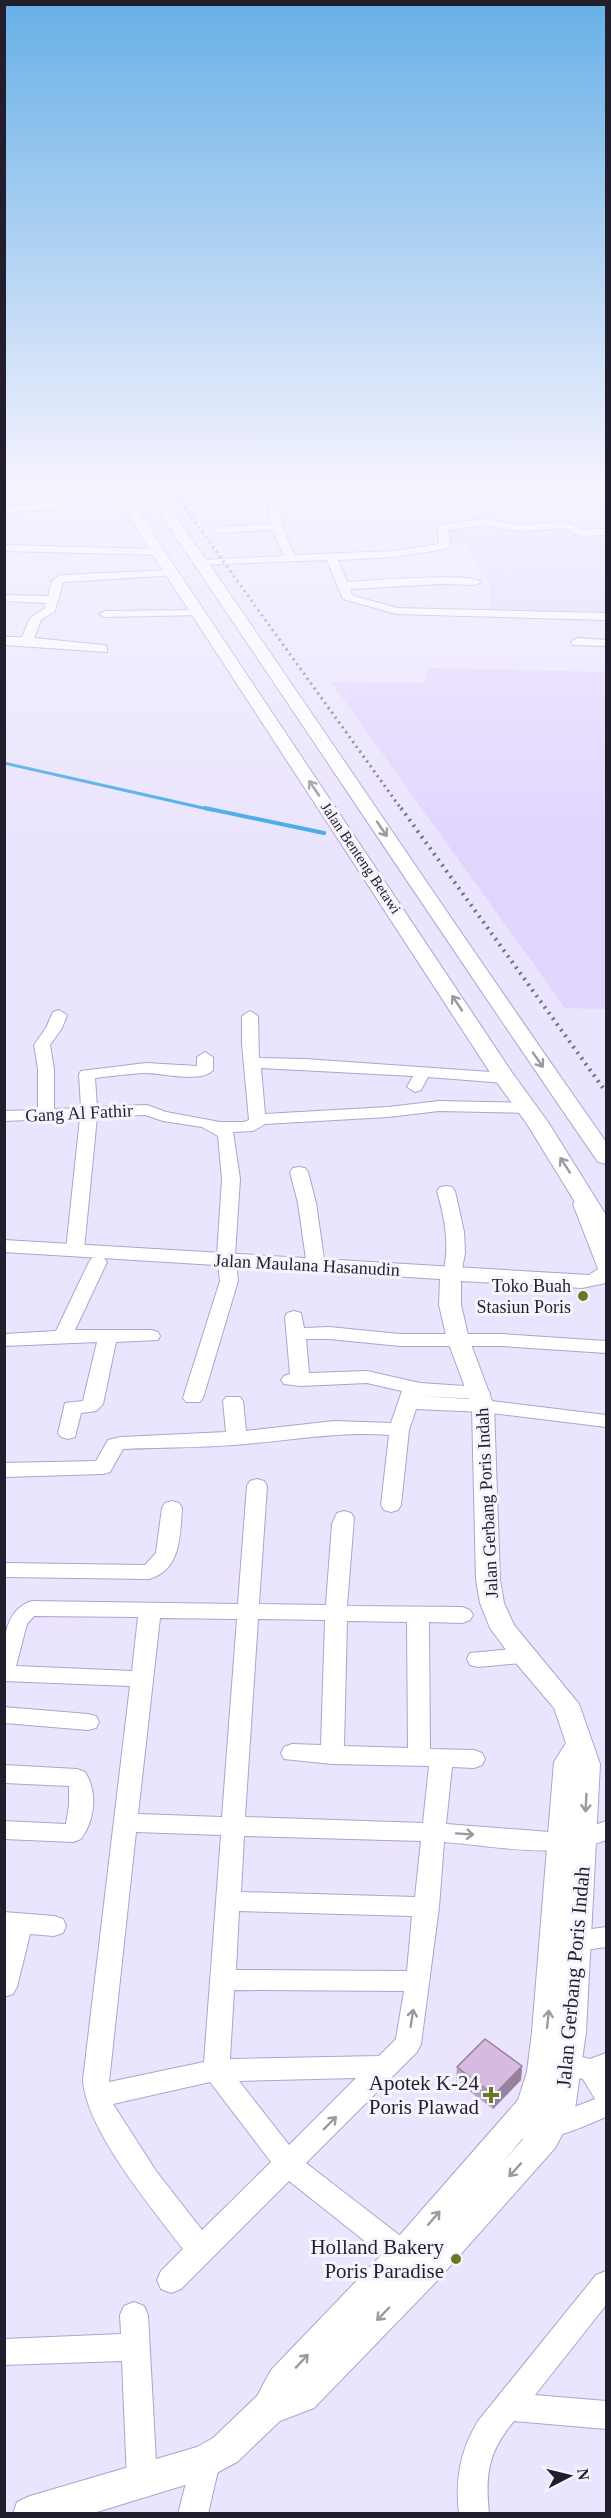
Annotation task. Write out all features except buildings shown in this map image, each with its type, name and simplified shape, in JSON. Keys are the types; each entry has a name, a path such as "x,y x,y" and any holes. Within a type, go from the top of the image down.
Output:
{"main road":[{"name":"Jalan Benteng Betawi","path":"191,601 254,691 505,1078 580,1188 606,1233"},
{"name":"Jalan Benteng Betawi","path":"225,601 606,1157"},
{"path":"254,691 283,688"},
{"path":"477,1033 491,1025 513,1024"},
{"path":"532,1115 541,1117 569,1112 577,1116"}],"street":[{"path":"27,641 35,620 48,613 53,601"},
{"path":"357,601 385,606 396,611 606,617"},
{"path":"105,614 199,613"},
{"path":"4,641 27,641 103,649"},
{"path":"577,642 606,643"},
{"path":"46,1115 46,1069 42,1045 54,1028 59,1015"},
{"path":"250,1016 250,1044 254,1063 257,1119"},
{"path":"76,1242 87,1114 88,1073 146,1068 201,1071 207,1068 205,1057"},
{"path":"254,1063 305,1064 419,1079 505,1078"},
{"name":"Gang Al Fathir","path":"4,1116 147,1110 164,1117 193,1119 216,1127 247,1127 258,1122 257,1119 388,1112 429,1106 532,1115"},
{"path":"193,1398 229,1281 227,1259 231,1179 228,1142 226,1134 216,1127"},
{"path":"299,1172 308,1203 316,1266"},
{"path":"580,1188 590,1226 606,1265"},
{"path":"446,1191 454,1217 457,1249 450,1279"},
{"name":"Jalan Maulana Hasanudin","path":"4,1257 34,1253 76,1242 227,1259 606,1290"},
{"name":"Jalan Maulana Hasanudin","path":"4,1245 34,1253 98,1262 227,1259 450,1279 587,1281 602,1278 606,1273"},
{"path":"63,1336 98,1262"},
{"name":"Jalan Gerbang Poris Indah","path":"30,2514 205,2462 225,2450 269,2408 283,2381 413,2263 552,2127 578,2064 587,1764 579,1746 573,1718 566,1704 503,1628 490,1597 481,1400 458,1339 450,1305 450,1279"},
{"path":"606,1347 458,1339 400,1340 329,1333 295,1326 295,1380 367,1377 410,1395 481,1400 606,1421"},
{"path":"4,1340 63,1336 151,1336"},
{"path":"68,1433 72,1407 89,1407 93,1404 107,1336"},
{"path":"391,1505 399,1430 410,1395"},
{"path":"233,1401 237,1438"},
{"path":"4,1470 103,1467 115,1445 121,1443 237,1438 334,1427 399,1430"},
{"path":"258,1486 216,2070 289,2164 413,2263"},
{"path":"4,1570 149,1572 158,1568 166,1559 172,1508"},
{"path":"332,1755 336,1613 344,1518"},
{"path":"4,1668 18,1617 26,1608 462,1615"},
{"path":"150,1609 96,2080 97,2096 104,2114 147,2179 200,2249"},
{"path":"171,2280 408,2044 418,1981 435,1832 418,1615"},
{"path":"478,1659 524,1656"},
{"path":"4,1673 142,1679"},
{"path":"4,1715 88,1722"},
{"path":"292,1753 474,1759"},
{"path":"4,1774 77,1778 82,1785 79,1826 73,1833 4,1830"},
{"path":"125,1823 584,1837"},
{"path":"228,1900 427,1906"},
{"path":"5,1986 13,1923 54,1926"},
{"path":"223,1980 418,1981"},
{"path":"578,2064 606,2094"},
{"name":"Jalan Gerbang Poris Indah","path":"413,2263 535,2099 578,2064"},
{"path":"97,2096 216,2070 385,2067"},
{"path":"514,2127 552,2127 606,2106"},
{"path":"474,2514 471,2496 474,2458 483,2437 604,2289"},
{"path":"134,2314 142,2480"},
{"path":"4,2352 136,2347"},
{"path":"508,2406 606,2415"},
{"path":"194,2514 205,2462"}],"shaded area":[{"path":"490,601 606,601 606,615 511,611 490,613"},
{"path":"427,668 606,672 606,1009 565,1008 331,682 425,683"}],"waterway":[{"path":"4,763 212,810"},
{"path":"205,808 324,833"}],"railway":[{"path":"251,601 402,810"},
{"path":"401,808 606,1092"}],"place":[{"name":"Toko Buah Stasiun Poris","path":"583,1296"},
{"name":"Apotek K-24 Poris Plawad","path":"491,2095"},
{"name":"Holland Bakery Poris Paradise","path":"456,2259"}]}
